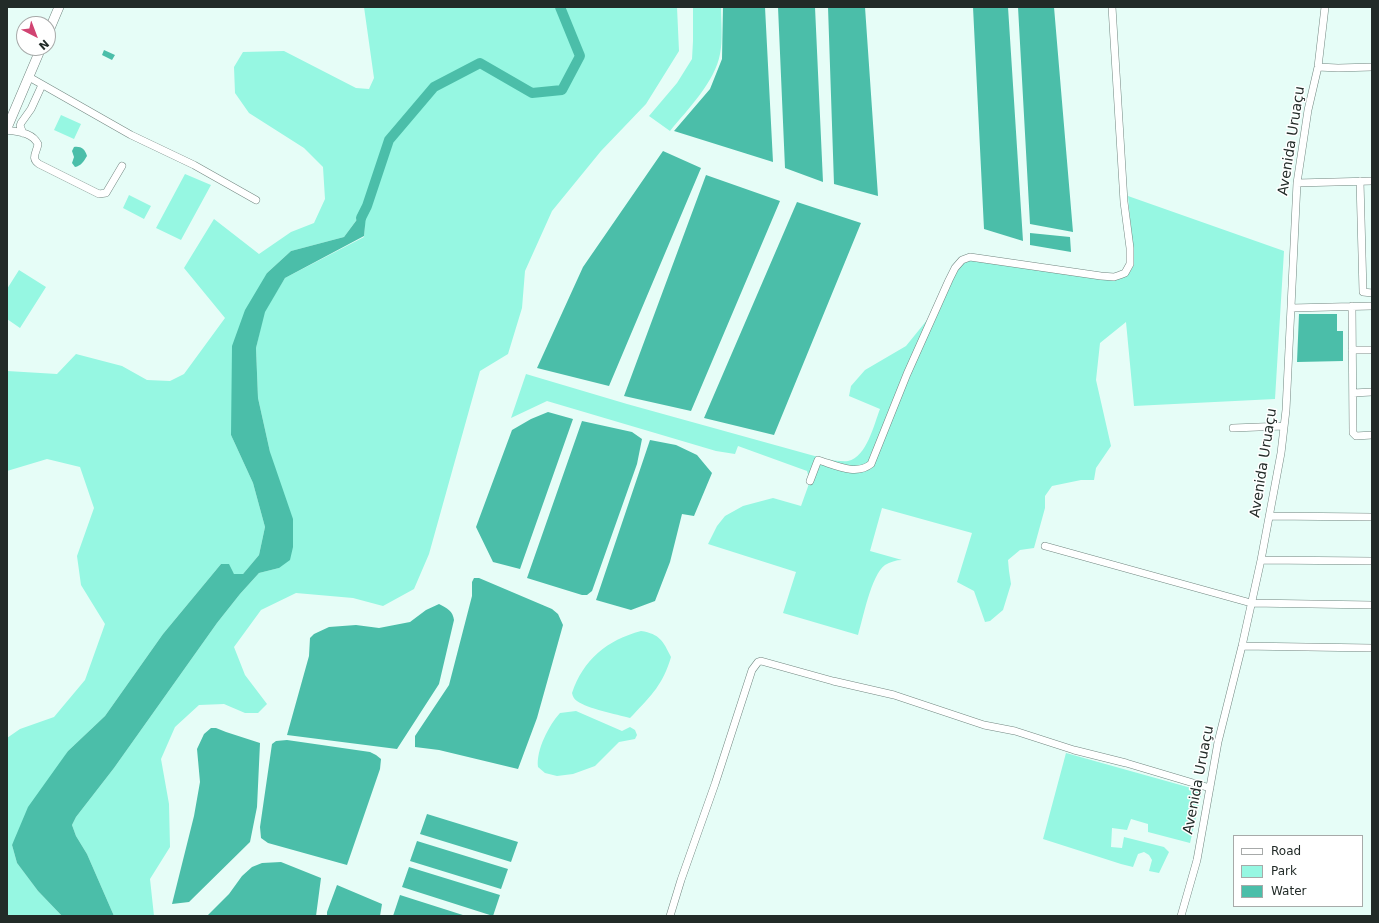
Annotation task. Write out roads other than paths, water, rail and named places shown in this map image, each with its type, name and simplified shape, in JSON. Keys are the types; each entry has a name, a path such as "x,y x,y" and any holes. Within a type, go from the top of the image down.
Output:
{"main road":[{"path":"7,129 38,56"}],"street":[{"path":"810,481 818,460 851,470 865,469 870,464 907,374 936,309 955,268 962,260 970,257 1114,277 1125,273 1128,270 1130,264 1130,248 1124,202 1112,7"},
{"name":"Avenida Uruaçu","path":"1181,916 1197,860 1218,742 1242,646 1277,478 1284,426 1297,183 1308,110 1318,67 1325,7"},
{"path":"1318,67 1372,67"},
{"path":"29,77 131,135 194,164 256,200"},
{"path":"23,132 20,126 21,123 34,103 42,85"},
{"path":"7,129 23,132 34,138 37,148 34,157 36,162 99,194 106,193 122,166"},
{"path":"1360,181 1363,292 1372,293"},
{"path":"1297,183 1372,181"},
{"path":"1352,306 1354,434 1372,436"},
{"path":"1291,308 1372,306"},
{"path":"1352,350 1372,350"},
{"path":"1353,393 1372,392"},
{"path":"1233,428 1284,426"},
{"path":"1269,516 1372,517"},
{"path":"1045,546 1251,603 1372,605"},
{"path":"1261,560 1372,562"},
{"path":"1242,646 1372,648"},
{"path":"670,916 752,670 758,662 761,661 833,681 894,695 984,725 1015,731 1074,750 1126,763 1210,788"}],"water":[{"path":"723,7 765,7 773,162 674,131 710,89 722,59"},
{"path":"778,7 815,7 823,182 785,168"},
{"path":"828,7 865,7 878,196 834,184"},
{"path":"973,7 1008,7 1023,241 984,229"},
{"path":"1018,7 1054,7 1073,232 1030,224"},
{"path":"104,50 115,55 112,60 102,55"},
{"path":"74,147 82,148 87,156 81,164 75,167 72,163 74,157 72,151"},
{"path":"663,151 701,168 609,386 537,368 583,267"},
{"path":"706,175 780,201 691,411 624,396"},
{"path":"797,202 861,223 774,435 704,418"},
{"path":"367,206 364,236 285,278 265,312 256,348 258,398 270,452 293,519 293,547 290,560 279,568 259,573 240,594 217,623 114,768 76,817 72,825 76,836 87,854 114,916 62,916 38,891 17,863 12,845 28,807 68,751 105,716 163,634 221,564 229,564 234,574 243,574 259,555 265,527 253,483 231,435 232,346 245,310 267,273 291,251 344,237"},
{"path":"1030,233 1070,237 1071,252 1030,245"},
{"path":"1299,314 1337,314 1337,331 1343,331 1343,361 1297,362"},
{"path":"548,412 573,419 520,569 493,562 476,527 512,430 531,419"},
{"path":"582,421 632,432 642,439 637,464 592,591 587,595 582,595 527,578"},
{"path":"650,440 676,445 697,455 712,473 694,516 682,514 670,562 655,601 631,610 596,600"},
{"path":"474,578 479,578 552,609 558,614 563,625 537,718 518,769 439,750 415,747 415,736 449,685 472,596 472,582"},
{"path":"439,604 451,612 454,620 439,684 397,749 287,735 309,656 310,638 314,634 329,627 356,625 379,628 410,622 426,610"},
{"path":"211,728 216,728 260,743 257,807 250,842 189,902 172,904 194,816 200,782 197,749 204,734"},
{"path":"287,740 370,752 381,759 380,769 347,865 268,843 261,838 260,827 272,744 276,741"},
{"path":"427,814 518,842 511,862 420,834"},
{"path":"417,841 508,869 501,889 410,861"},
{"path":"281,862 321,878 316,916 207,916 229,894 242,876 252,867 262,863"},
{"path":"409,867 500,895 493,916 402,887"},
{"path":"337,885 382,904 380,916 327,916 327,912"},
{"path":"400,895 466,916 393,916"}],"waterway":[{"path":"361,218 367,206 389,140 434,87 480,63 532,93 562,90 580,56 560,7"}]}
